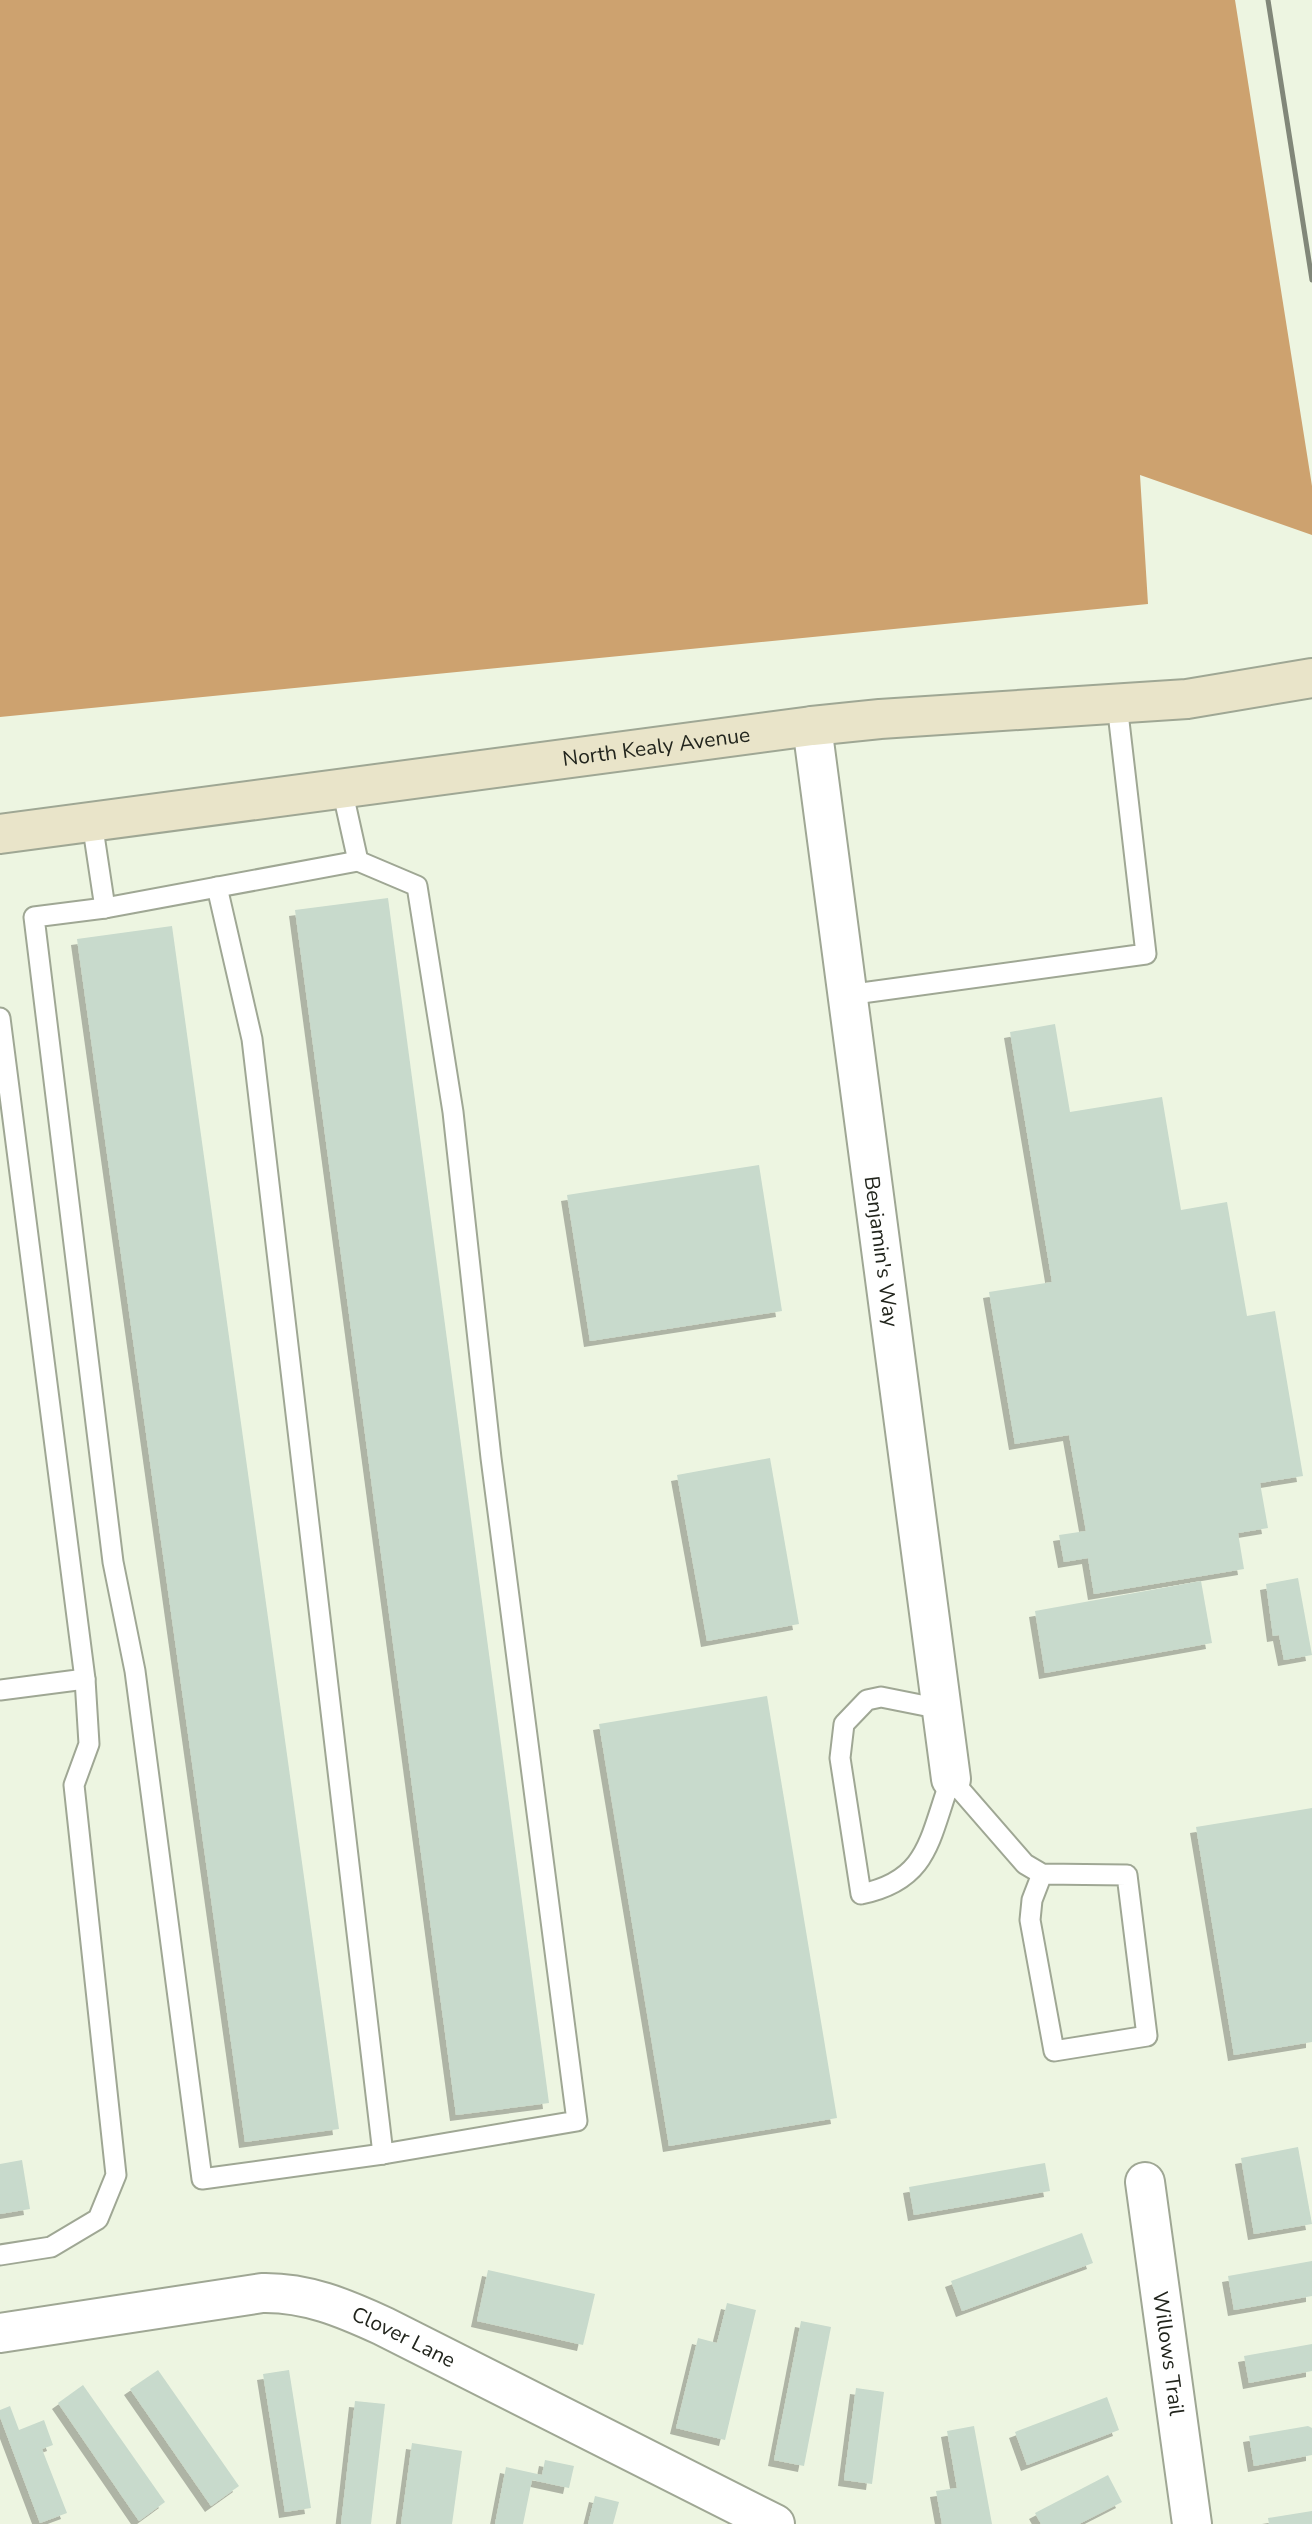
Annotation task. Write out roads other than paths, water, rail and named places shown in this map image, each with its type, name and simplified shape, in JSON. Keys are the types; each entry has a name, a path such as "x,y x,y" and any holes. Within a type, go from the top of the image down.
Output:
{"street":[{"name":"North Kealy Avenue","path":"0,834 812,726 1187,699 1312,678"},
{"name":"Benjamin's Way","path":"812,726 951,1779"},
{"name":"Willows Trail","path":"1145,2182 1192,2524"},
{"name":"Clover Lane","path":"0,2333 262,2293 284,2292 326,2302 383,2326 775,2524"}],"lane":[{"path":"847,995 1146,954 1117,704"},
{"path":"342,789 358,861"},
{"path":"92,822 105,908"},
{"path":"358,861 417,886 453,1112 495,1485 577,2121 383,2154 202,2179 135,1671 113,1562 34,918 217,887 358,861"},
{"path":"217,887 252,1039 383,2154"},
{"path":"0,1018 85,1679 89,1744 74,1785 117,2175 98,2219 51,2248 0,2255"},
{"path":"0,1690 85,1679"},
{"path":"942,1709 881,1697 867,1700 844,1724 840,1758 861,1894 884,1889 903,1879 919,1865 951,1779 1025,1864 1042,1874 1126,1875 1147,2036 1054,2051 1030,1920 1032,1900 1042,1874"}],"railway":[{"path":"1268,0 1312,280"}]}
